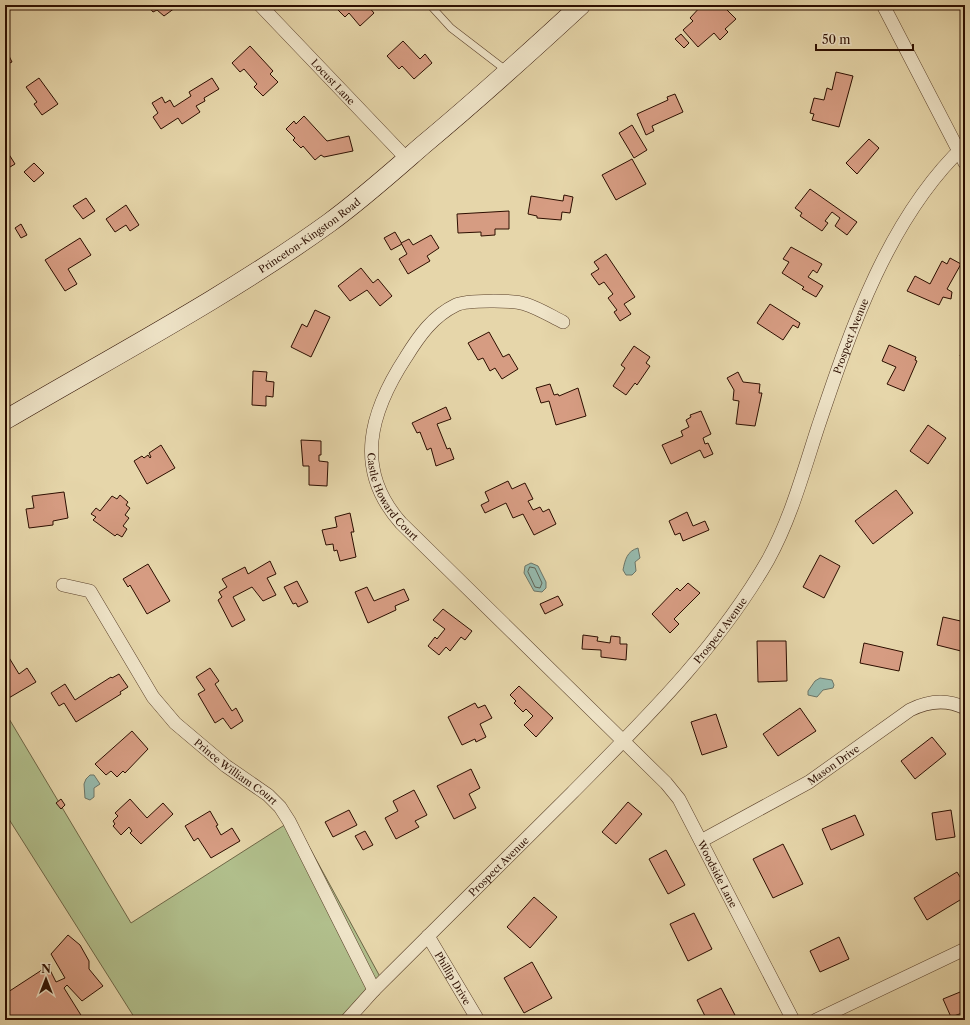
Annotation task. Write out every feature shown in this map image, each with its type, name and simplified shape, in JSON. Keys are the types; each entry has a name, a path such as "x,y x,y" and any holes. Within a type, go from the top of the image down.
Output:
{"main road":[{"name":"Princeton-Kingston Road","path":"5,420 266,265 329,222 407,159 509,72 581,5"}],"street":[{"name":"Locust Lane","path":"260,5 407,159"},
{"path":"883,5 962,148 965,163"},
{"name":"Prospect Avenue","path":"347,1020 374,990 653,710 724,627 745,597 768,558 799,492 818,430 863,304 879,269 897,234 923,193 962,148"},
{"name":"Castle Howard Court","path":"563,322 524,303 482,301 457,304 435,318 421,334 404,360 382,400 373,427 371,445 372,465 376,483 384,501 401,523 622,742"},
{"name":"Prince William Court","path":"63,585 90,591 153,697 175,723 226,766 268,795 280,807 289,821 374,990"},
{"name":"Mason Drive","path":"701,841 809,782 910,710 922,704 934,702 947,702 965,708"},
{"name":"Woodside Lane","path":"622,742 670,788 679,799 793,1020"},
{"name":"Phillip Drive","path":"428,936 478,1020"},
{"path":"816,1020 965,948"}],"lane":[{"path":"430,5 451,28 509,72"}],"green space":[{"path":"5,712 131,923 294,819 384,984 351,1020 136,1020 5,813"}],"water":[{"path":"638,548 640,558 635,562 636,571 632,575 626,575 623,570 626,559 631,551"},
{"path":"531,563 538,566 546,582 546,588 542,592 534,591 524,573 525,566"},
{"path":"820,678 832,680 834,685 833,688 823,690 817,697 808,695 808,691 815,681"},
{"path":"90,775 94,775 100,784 94,788 94,797 90,800 85,798 84,784"}],"building":[{"path":"147,5 179,5 164,16 157,10 153,12"},
{"path":"333,5 367,5 374,13 360,26 349,13 345,17"},
{"path":"702,5 727,5 725,8 736,19 725,29 728,32 720,40 714,33 698,47 683,30 693,21 690,18"},
{"path":"681,34 689,43 684,48 675,39"},
{"path":"403,41 420,59 425,54 432,63 414,79 402,66 399,69 387,56"},
{"path":"250,46 273,71 270,74 278,82 263,96 254,87 257,84 244,69 240,72 232,63"},
{"path":"5,48 12,62 5,65"},
{"path":"836,72 853,76 839,127 812,120 814,114 810,113 814,98 824,100 827,88 832,90"},
{"path":"39,78 58,104 42,115 34,104 37,102 26,87"},
{"path":"212,78 219,89 204,98 205,101 196,106 200,112 182,124 178,118 161,129 153,117 158,113 152,103 162,97 165,103 170,100 174,107 191,96 189,92"},
{"path":"675,94 683,112 652,126 654,131 646,135 637,114 668,100 667,97"},
{"path":"304,116 327,141 349,136 353,151 324,157 321,155 315,160 303,146 301,148 293,140 295,138 286,129 294,121 296,124"},
{"path":"632,125 647,150 634,158 619,133"},
{"path":"869,139 879,148 857,174 846,163"},
{"path":"5,148 15,164 5,170"},
{"path":"632,159 646,184 616,200 602,175"},
{"path":"34,163 44,173 34,182 24,172"},
{"path":"810,189 857,222 847,235 835,226 840,218 832,212 825,221 828,223 822,231 800,216 802,213 795,208"},
{"path":"564,195 573,197 570,213 562,212 561,220 537,218 537,216 528,214 531,196 563,201"},
{"path":"86,198 95,211 83,219 73,206"},
{"path":"126,205 139,225 130,231 126,225 115,232 106,219"},
{"path":"509,211 509,229 495,229 495,235 481,236 481,232 458,233 457,214"},
{"path":"21,224 27,235 21,238 15,228"},
{"path":"395,232 402,244 391,250 384,238"},
{"path":"431,235 439,248 427,256 430,261 408,274 399,259 407,254 401,243 409,239 413,245"},
{"path":"80,238 91,255 68,269 77,284 65,291 45,260"},
{"path":"791,247 822,264 817,273 813,270 808,277 823,286 816,297 802,289 804,287 782,273 789,262 783,259"},
{"path":"606,254 635,297 624,304 631,314 620,321 614,312 617,310 608,298 613,294 604,282 599,285 591,274 599,269 594,262"},
{"path":"950,258 961,264 947,289 952,292 951,299 943,297 939,305 907,291 915,276 930,284 942,261 947,264"},
{"path":"361,268 373,283 378,279 392,296 380,306 367,290 350,301 338,286"},
{"path":"770,304 800,323 798,328 793,325 783,340 757,323"},
{"path":"315,310 330,317 311,357 291,347 302,324 307,327"},
{"path":"489,332 503,357 509,354 518,369 502,379 495,368 490,371 483,358 478,360 468,343"},
{"path":"889,345 916,357 915,360 917,361 904,391 887,384 896,367 882,361"},
{"path":"634,346 650,357 646,363 650,366 637,385 635,383 626,395 613,386 625,368 621,365"},
{"path":"965,347 965,359 960,356"},
{"path":"253,371 267,372 266,381 274,382 273,397 266,396 266,406 252,405"},
{"path":"738,372 743,382 760,384 759,393 762,393 755,426 736,424 739,401 733,400 734,390 727,378"},
{"path":"550,384 554,395 558,394 559,396 578,388 586,416 556,425 549,401 541,403 536,388"},
{"path":"446,407 451,419 437,424 447,449 450,448 454,459 436,466 431,448 427,450 420,432 417,433 412,423"},
{"path":"701,411 711,434 703,438 705,444 708,443 713,454 704,458 700,450 671,464 662,445 683,436 681,431 689,427 686,420 691,417 690,415"},
{"path":"928,425 946,438 928,464 910,451"},
{"path":"301,440 321,441 321,455 319,455 319,461 328,462 327,486 309,485 309,466 303,466"},
{"path":"161,445 175,468 147,484 134,461 142,456 144,458 148,455 150,458 149,453"},
{"path":"508,481 512,489 525,483 533,499 528,501 533,510 540,507 543,512 549,509 556,524 534,535 523,514 513,518 506,503 485,513 481,505 489,501 485,492"},
{"path":"896,490 913,513 873,544 855,521"},
{"path":"64,492 68,518 53,521 53,525 29,528 26,509 34,508 32,496"},
{"path":"120,495 128,502 126,505 130,508 125,515 129,518 123,526 127,529 122,537 117,534 115,536 93,520 96,517 91,514 96,508 100,511 112,496 117,499"},
{"path":"687,512 693,526 705,521 709,530 683,541 680,533 675,535 669,521"},
{"path":"350,513 354,532 351,532 356,557 340,561 337,550 334,551 333,544 326,545 322,530 337,527 335,517"},
{"path":"820,555 840,566 824,598 803,587"},
{"path":"270,561 276,574 267,578 276,595 263,601 252,587 233,597 245,620 232,627 218,600 222,597 219,592 227,587 222,579 245,567 248,574"},
{"path":"148,564 170,601 147,614 130,585 128,587 123,579"},
{"path":"297,581 308,602 298,607 296,603 293,604 284,587"},
{"path":"688,583 700,593 674,619 679,624 670,633 652,614 677,588 680,591"},
{"path":"367,587 374,601 404,589 409,600 395,606 396,610 368,623 355,592"},
{"path":"558,596 563,605 545,614 540,604"},
{"path":"443,609 472,631 465,640 461,637 450,651 446,647 439,655 428,646 435,637 437,639 445,629 433,620"},
{"path":"943,617 965,622 965,652 937,645"},
{"path":"583,635 598,637 597,641 610,643 611,636 620,637 620,644 627,644 626,660 601,657 601,650 582,649"},
{"path":"757,641 786,641 787,681 758,682"},
{"path":"864,643 903,652 899,671 860,663"},
{"path":"5,651 19,674 27,668 36,682 7,699 5,694"},
{"path":"210,668 219,681 215,684 232,711 236,708 243,721 231,729 223,718 215,723 198,694 205,690 196,677"},
{"path":"119,674 128,687 120,692 121,694 76,722 64,703 59,706 51,693 65,684 75,700 111,677 112,678"},
{"path":"519,686 553,718 536,737 524,725 533,716 526,709 523,712 514,703 516,701 510,695"},
{"path":"475,703 478,708 485,705 492,718 480,724 486,737 476,742 475,739 462,745 448,717"},
{"path":"800,708 816,731 778,756 763,734"},
{"path":"716,714 727,747 702,755 691,722"},
{"path":"132,731 148,749 125,773 123,771 117,777 111,771 106,775 95,764"},
{"path":"932,737 946,754 915,779 901,761"},
{"path":"471,769 480,788 469,794 476,808 454,819 437,786"},
{"path":"414,790 427,815 415,821 419,827 396,839 385,818 398,811 393,801"},
{"path":"61,799 65,805 61,809 56,803"},
{"path":"130,799 147,818 163,803 173,814 141,844 130,833 132,831 129,827 121,835 113,826 115,824 113,821 118,816 115,813"},
{"path":"628,802 642,814 616,844 602,832"},
{"path":"349,810 357,825 333,837 325,822"},
{"path":"951,810 955,837 936,840 932,813"},
{"path":"210,811 218,825 216,826 221,835 232,828 240,841 211,858 198,838 194,841 185,826"},
{"path":"855,815 864,835 831,850 822,829"},
{"path":"365,831 373,845 363,850 355,836"},
{"path":"783,844 803,884 773,898 753,859"},
{"path":"666,850 685,885 668,894 649,859"},
{"path":"957,872 965,885 965,897 927,920 914,898"},
{"path":"534,897 557,917 530,948 507,927"},
{"path":"694,913 712,949 688,961 670,924"},
{"path":"68,935 80,945 89,961 89,969 103,986 82,1001 67,985 64,988 84,1020 5,1020 5,994 48,966 56,982 65,978 51,954"},
{"path":"839,937 849,959 820,972 810,951"},
{"path":"532,962 552,998 524,1013 504,978"},
{"path":"721,988 737,1019 707,1020 697,1000"},
{"path":"965,990 965,1012 951,1017 943,999"}]}
